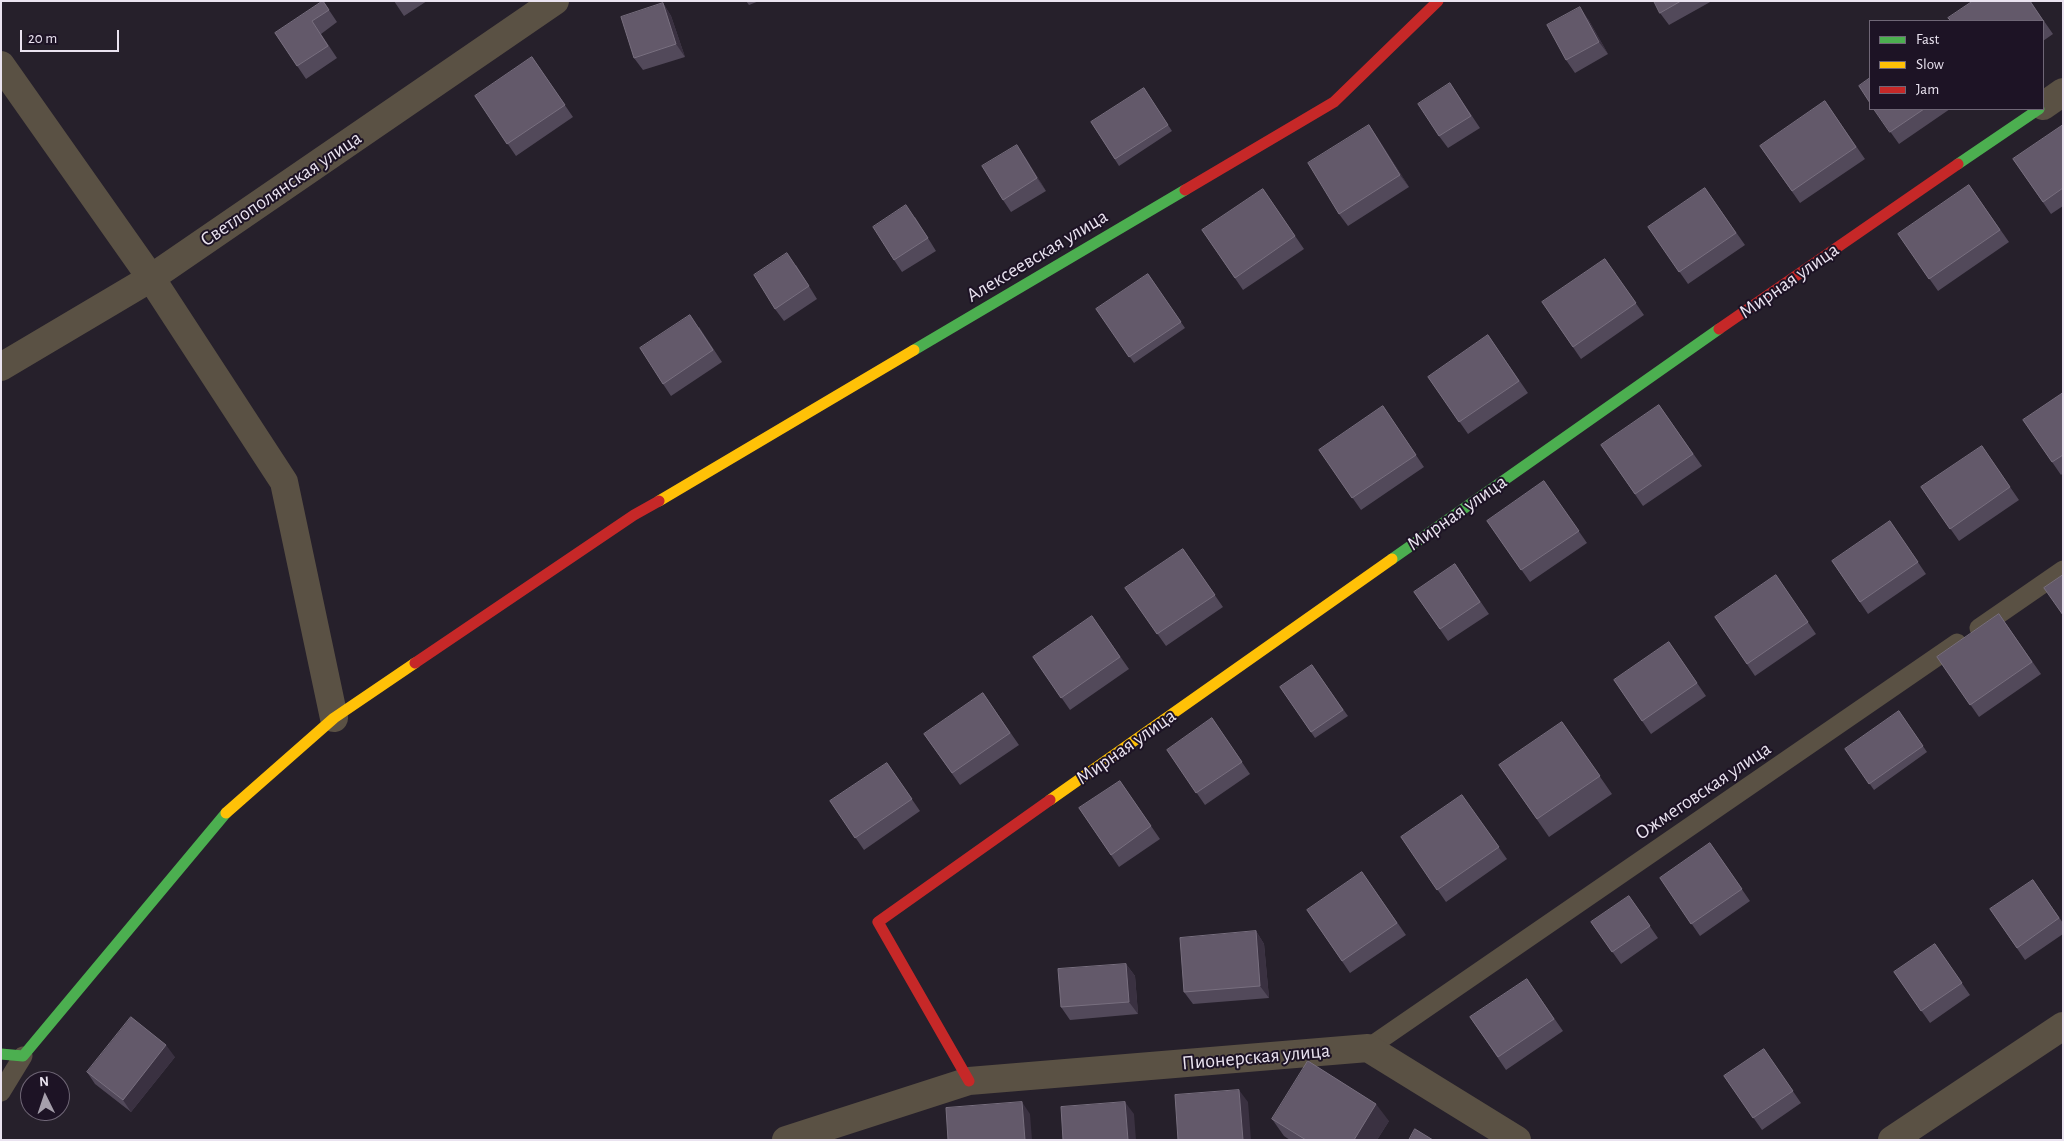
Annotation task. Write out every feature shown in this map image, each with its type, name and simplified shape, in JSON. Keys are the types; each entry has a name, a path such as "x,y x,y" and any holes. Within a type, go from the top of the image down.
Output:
{"street":[{"name":"Светлополянская улица","path":"1,367 151,278 555,1"},
{"name":"Алексеевская улица","path":"23,1056 223,816 334,718 634,515 1334,102 1438,1"},
{"path":"1,64 151,278 284,482 334,718"},
{"path":"2044,105 2063,92"},
{"name":"Мирная улица","path":"969,1080 878,922 1764,297 2038,110"},
{"path":"1892,1140 2063,1026"},
{"path":"1368,1048 1517,1140"},
{"name":"Пионерская улица","path":"786,1140 969,1080 1368,1048"},
{"path":"1,1054 23,1056"}],"lane":[{"name":"Ожмеговская улица","path":"1368,1048 2063,570"},
{"path":"1,1092 23,1056"}],"building":[{"path":"323,1 329,10 312,21 328,46 297,66 275,33"},
{"path":"1654,1 1681,1 1660,13"},
{"path":"1973,1 2030,1 2043,20 1950,20 1948,18"},
{"path":"663,3 676,44 634,58 621,17"},
{"path":"1580,7 1599,42 1566,60 1547,25"},
{"path":"532,57 565,105 507,144 475,96"},
{"path":"1869,79 1869,101 1859,86"},
{"path":"1450,83 1471,116 1439,136 1418,104"},
{"path":"1144,88 1168,125 1115,159 1091,122"},
{"path":"1825,101 1856,147 1792,191 1760,146"},
{"path":"1875,110 1923,110 1890,132"},
{"path":"1369,125 1400,175 1339,214 1308,163"},
{"path":"2063,125 2063,188 2043,202 2013,159"},
{"path":"1017,145 1037,178 1003,200 982,166"},
{"path":"1969,185 2000,230 1929,279 1898,234"},
{"path":"1705,188 1736,233 1679,272 1648,227"},
{"path":"1263,189 1295,236 1235,278 1202,230"},
{"path":"906,205 928,238 894,260 873,227"},
{"path":"787,253 809,286 775,309 754,275"},
{"path":"1605,259 1636,303 1573,347 1542,302"},
{"path":"1148,274 1181,322 1129,357 1096,309"},
{"path":"690,315 713,350 663,384 640,348"},
{"path":"1488,335 1519,381 1459,422 1428,377"},
{"path":"2063,393 2063,455 2052,462 2023,420"},
{"path":"1659,405 1693,454 1635,494 1601,445"},
{"path":"1383,406 1416,455 1352,498 1319,450"},
{"path":"1982,446 2010,487 1950,529 1921,487"},
{"path":"1544,481 1579,531 1521,570 1487,521"},
{"path":"1890,521 1918,562 1860,602 1832,561"},
{"path":"1183,549 1215,595 1157,634 1125,588"},
{"path":"1455,564 1480,602 1440,629 1414,592"},
{"path":"1776,575 1808,622 1747,664 1715,617"},
{"path":"2063,575 2063,615 2044,588"},
{"path":"1999,614 2032,662 1970,705 1937,657"},
{"path":"1092,616 1120,657 1061,698 1033,657"},
{"path":"1669,642 1697,683 1642,721 1614,680"},
{"path":"1312,665 1343,710 1311,732 1280,687"},
{"path":"983,693 1010,733 952,773 924,734"},
{"path":"1899,711 1923,746 1869,784 1845,749"},
{"path":"1212,718 1242,762 1196,793 1167,750"},
{"path":"1562,722 1600,776 1537,819 1499,765"},
{"path":"887,763 912,799 855,838 830,801"},
{"path":"1120,781 1151,826 1111,855 1079,808"},
{"path":"1462,795 1499,847 1437,890 1401,837"},
{"path":"1710,843 1742,889 1691,924 1660,878"},
{"path":"1362,872 1397,923 1342,961 1307,910"},
{"path":"2033,880 2059,918 2017,948 1990,909"},
{"path":"1629,896 1650,926 1612,952 1591,922"},
{"path":"1256,931 1260,986 1184,992 1180,938"},
{"path":"1935,944 1962,983 1921,1011 1894,972"},
{"path":"1126,964 1129,1002 1061,1007 1058,969"},
{"path":"1527,979 1554,1019 1498,1057 1470,1017"},
{"path":"131,1017 166,1045 123,1100 87,1072"},
{"path":"1764,1049 1793,1091 1753,1118 1724,1076"},
{"path":"1308,1061 1376,1104 1354,1140 1306,1140 1272,1119"},
{"path":"1239,1090 1243,1140 1178,1140 1175,1095"},
{"path":"1022,1102 1025,1140 948,1140 946,1108"},
{"path":"1125,1102 1128,1140 1063,1140 1061,1107"},
{"path":"1415,1129 1433,1140 1409,1140"}],"traffic: fast":[{"path":"1958,164 2038,110"},
{"path":"914,350 1185,190"},
{"path":"1392,559 1719,329"},
{"path":"1,1054 23,1056 226,813"}],"traffic: slow":[{"path":"659,501 914,350"},
{"path":"1050,800 1392,559"},
{"path":"226,813 334,718 415,663"}],"traffic: jam":[{"path":"1185,190 1334,102 1438,1"},
{"path":"1719,329 1958,164"},
{"path":"415,663 634,515 659,501"},
{"path":"969,1081 878,922 1050,800"}]}
